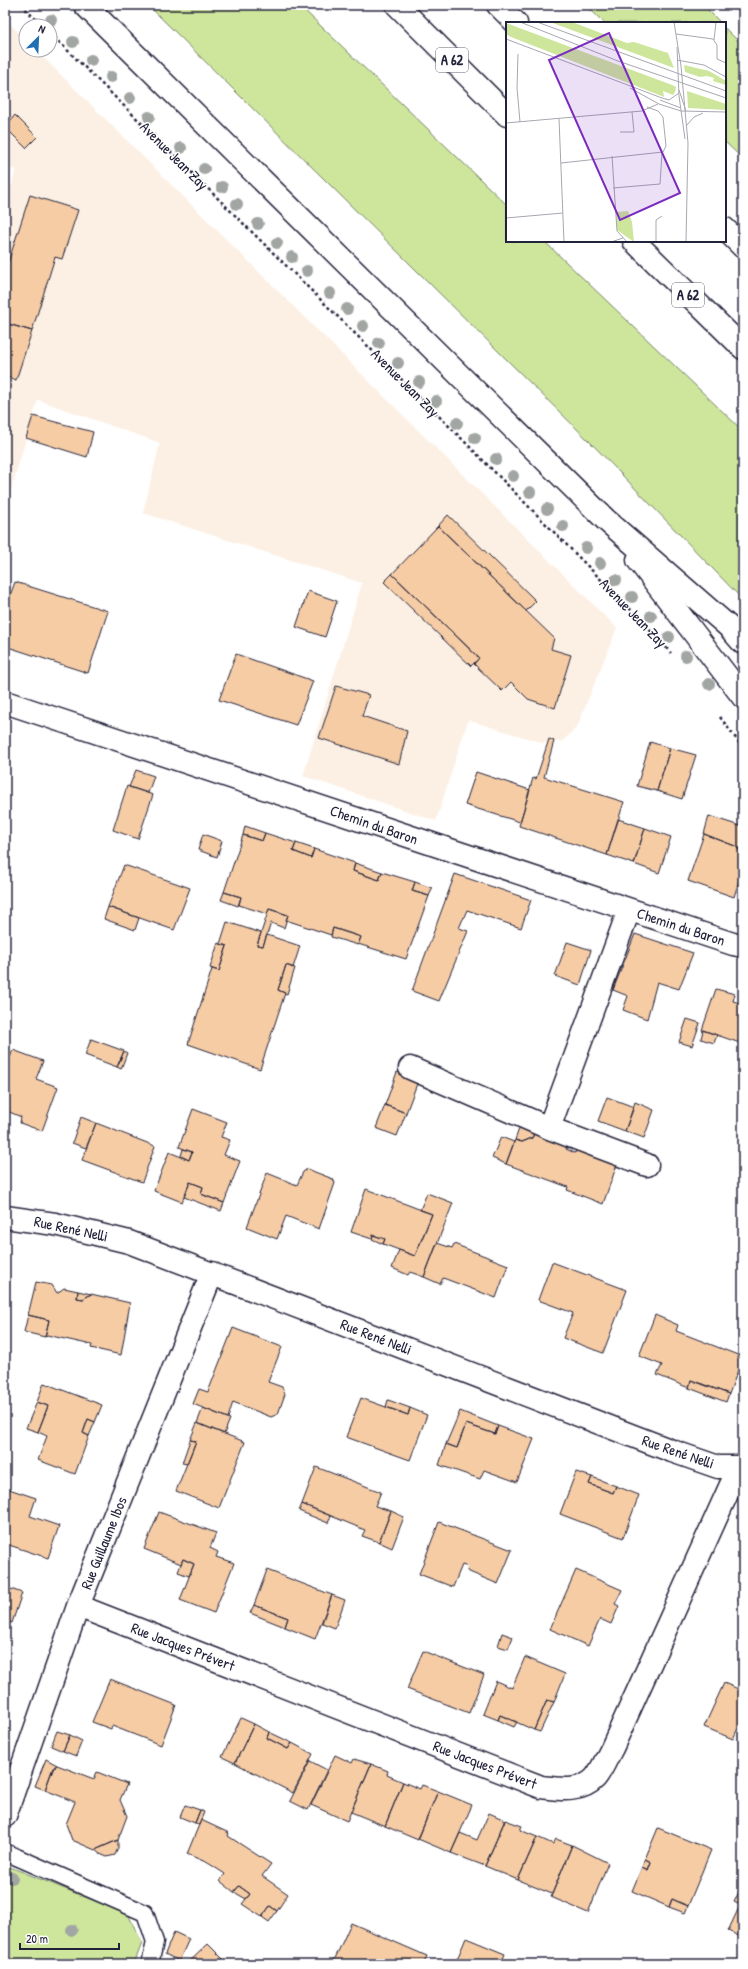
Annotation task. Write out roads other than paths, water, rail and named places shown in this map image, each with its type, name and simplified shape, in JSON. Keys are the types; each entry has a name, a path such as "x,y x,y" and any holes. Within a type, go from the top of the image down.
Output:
{"main road":[{"path":"85,5 606,520 729,627 743,643"},
{"name":"A 62","path":"397,5 506,113"},
{"path":"498,5 515,22"},
{"path":"726,230 743,247"},
{"name":"A 62","path":"635,242 743,348"},
{"path":"606,520 743,697"},
{"name":"Chemin du Baron","path":"5,702 629,910 743,946"},
{"path":"549,1128 629,910"},
{"path":"410,1068 549,1128 647,1165"},
{"name":"Rue René Nelli","path":"5,1217 55,1224 129,1242 672,1452 718,1467 741,1467"},
{"name":"Rue Guillaume Ibos","path":"5,1816 78,1606 212,1273"},
{"name":"Rue Jacques Prévert","path":"78,1606 540,1787 566,1789 581,1787 595,1778 612,1748 741,1467"}],"lane":[{"path":"5,1852 145,1913 155,1942 150,1964"}]}
